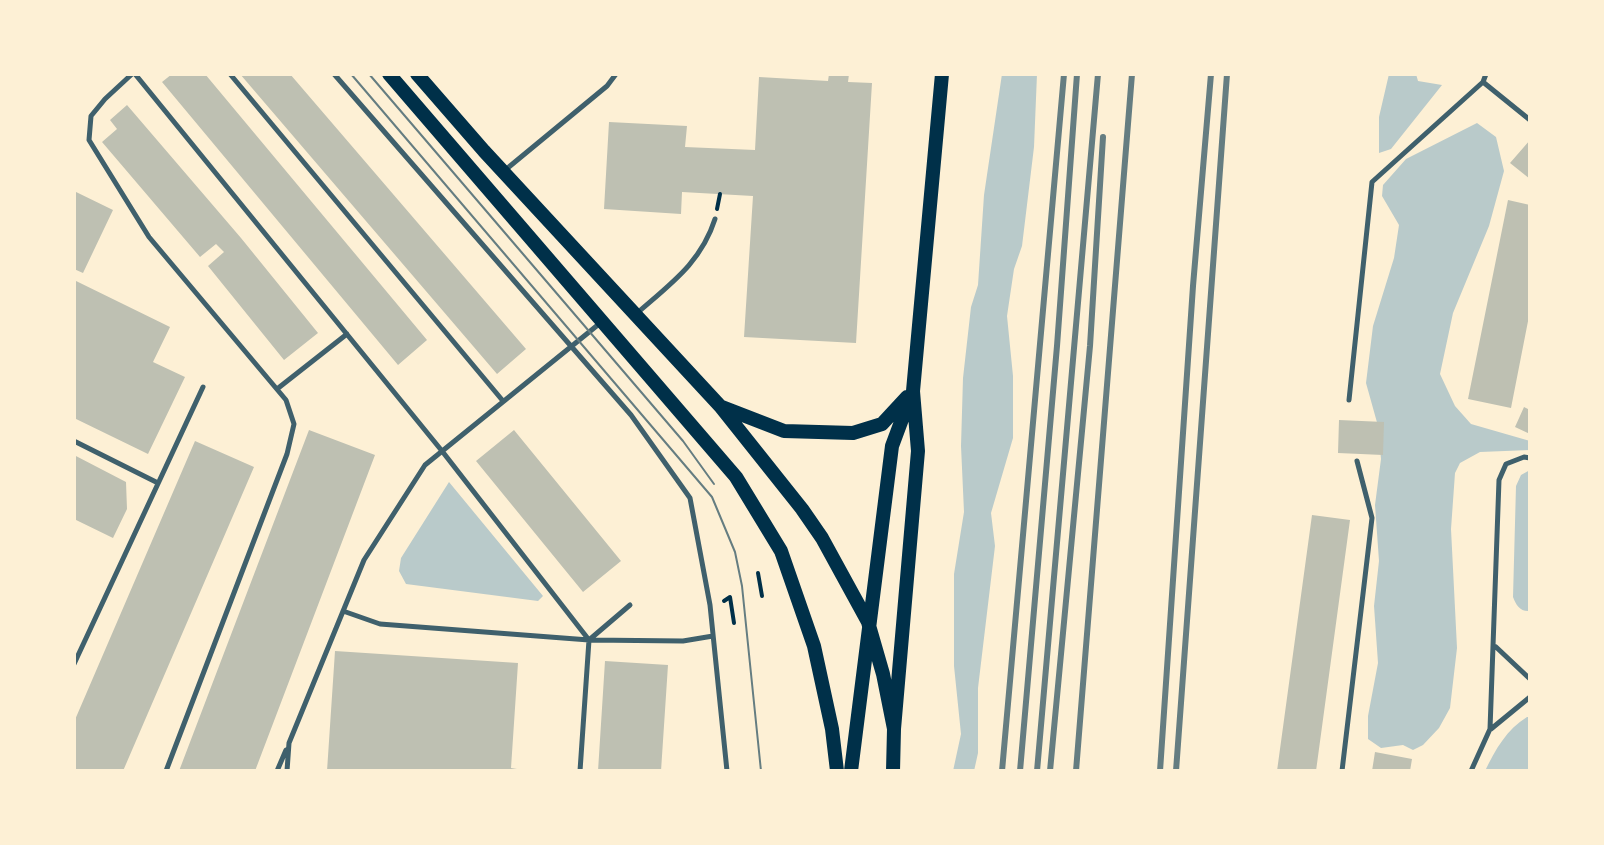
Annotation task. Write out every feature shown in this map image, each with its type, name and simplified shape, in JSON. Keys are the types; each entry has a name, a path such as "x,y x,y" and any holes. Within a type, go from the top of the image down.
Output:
{"main road":[{"path":"389,74 736,477 781,551 814,646 832,729 837,771"},
{"path":"417,74 720,406 822,538 868,622 894,729"},
{"path":"893,771 918,451 913,391 942,74"},
{"path":"720,406 784,431 853,433 882,424 913,391"},
{"path":"851,771 892,446 913,391"}],"lane":[{"path":"166,771 287,454 294,424 286,400 149,237 89,140 91,116 133,74 442,451 589,640 580,771"},
{"path":"230,74 503,401"},
{"path":"334,74 631,415 690,498 710,605 727,771"},
{"path":"503,171 607,86 616,74"},
{"path":"1349,400 1372,182 1483,82 1486,74"},
{"path":"1483,82 1530,120"},
{"path":"635,314 693,263 709,239 715,219"},
{"path":"277,771 364,560 425,465 602,321"},
{"path":"277,389 347,334"},
{"path":"74,664 203,387"},
{"path":"74,441 158,483"},
{"path":"1471,771 1490,729 1499,480 1506,464 1524,457 1530,458"},
{"path":"1342,771 1372,518 1357,461"},
{"path":"589,640 630,605"},
{"path":"343,611 380,624 589,640 683,641 713,636"},
{"path":"1495,646 1530,679"},
{"path":"1490,729 1530,697"},
{"path":"287,771 289,743"}],"path":[{"path":"758,573 762,596"},
{"path":"710,605 730,597 734,623"}],"shaded area":[{"path":"1002,74 1037,74 1034,147 1022,246 1014,269 1007,316 1013,376 1013,438 991,513 995,546 978,688 978,753 974,771 953,771 961,734 954,666 954,574 964,512 961,446 963,378 971,307 978,285 984,195"},
{"path":"1389,74 1416,74 1418,81 1442,85 1391,149 1379,153 1379,117"},
{"path":"1477,123 1496,137 1504,171 1489,226 1453,313 1440,374 1455,406 1471,424 1530,441 1530,450 1480,452 1460,463 1455,473 1451,529 1457,648 1450,708 1439,728 1423,745 1413,750 1403,745 1381,748 1368,739 1368,716 1378,663 1374,606 1379,561 1375,505 1381,459 1378,426 1366,383 1373,326 1394,258 1399,225 1382,196 1383,185 1406,159"},
{"path":"1530,470 1530,611 1527,611 1519,607 1513,597 1516,486 1521,475"},
{"path":"449,482 543,596 538,601 406,584 399,571 401,558"},
{"path":"1530,717 1530,771 1485,771 1502,741"}],"building":[{"path":"172,74 205,74 427,340 398,365 162,82"},
{"path":"240,74 290,74 526,349 497,374"},
{"path":"829,74 849,74 848,82 872,83 856,343 744,337 753,196 682,192 681,214 604,209 609,122 687,126 685,147 755,150 759,77 828,81"},
{"path":"127,105 318,333 284,360 208,266 224,252 216,244 200,257 102,142 117,129 110,120"},
{"path":"1530,140 1530,179 1510,163"},
{"path":"74,191 113,210 83,273 74,269"},
{"path":"1508,200 1530,205 1530,311 1511,408 1468,399"},
{"path":"74,280 170,327 153,362 185,377 148,454 74,418"},
{"path":"1524,407 1530,410 1530,434 1515,427"},
{"path":"1339,420 1384,422 1383,455 1338,453"},
{"path":"309,430 375,455 255,771 179,771"},
{"path":"514,430 621,561 583,592 476,461"},
{"path":"195,441 254,467 123,771 74,771 74,722"},
{"path":"74,455 126,482 127,509 113,538 74,519"},
{"path":"1312,515 1350,520 1316,771 1277,771"},
{"path":"335,651 518,663 511,768 517,771 327,771"},
{"path":"605,661 668,665 661,771 598,771"},
{"path":"1375,752 1412,759 1410,771 1372,771"}],"tram line":[{"path":"351,74 712,497 735,552 742,586 761,771"},
{"path":"369,74 683,441 714,484"}],"railway":[{"path":"1002,771 1064,74"},
{"path":"1020,771 1077,74"},
{"path":"1037,771 1098,74"},
{"path":"1076,771 1132,74"},
{"path":"1160,771 1193,286 1211,74"},
{"path":"1176,771 1227,74"},
{"path":"1050,771 1090,346 1103,137"}]}
